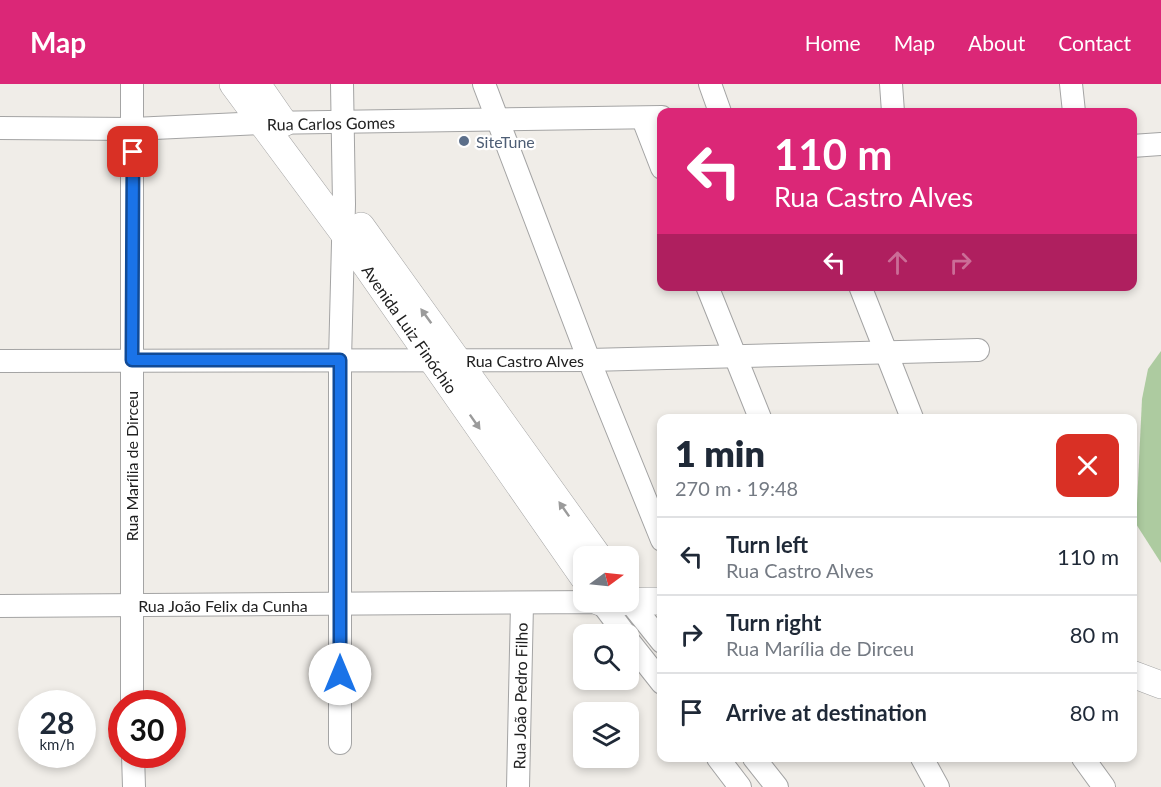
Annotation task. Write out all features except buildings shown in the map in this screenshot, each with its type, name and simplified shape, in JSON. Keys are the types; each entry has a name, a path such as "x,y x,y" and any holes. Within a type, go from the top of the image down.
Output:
{"street":[{"name":"Rua Marília de Dirceu","path":"132,84 132,690"},
{"name":"Avenida Luiz Finóchio","path":"233,84 274,123 345,204 591,546"},
{"name":"Avenida Luiz Finóchio","path":"257,84 274,123 342,231 573,562"},
{"path":"340,743 340,360 342,231 345,204 341,122 342,84"},
{"path":"484,84 589,360 657,528"},
{"path":"710,84 719,108"},
{"path":"891,84 894,108"},
{"path":"1071,84 1074,108"},
{"name":"Rua Carlos Gomes","path":"0,128 133,129 274,123 652,118"},
{"path":"652,118 657,143"},
{"path":"1137,146 1161,144"},
{"path":"709,291 758,414"},
{"path":"862,291 910,414"},
{"name":"Rua Castro Alves","path":"0,361 589,360 978,350"},
{"name":"Rua João Felix da Cunha","path":"639,601 657,601"},
{"name":"Rua João Felix da Cunha","path":"0,606 573,603"},
{"name":"Rua João Pedro Filho","path":"518,787 522,604"},
{"path":"608,612 617,624"},
{"path":"638,612 657,636"},
{"path":"639,653 657,677"},
{"path":"1137,676 1161,685"},
{"path":"720,762 740,787"},
{"path":"757,762 777,787"},
{"path":"924,762 938,787"},
{"path":"1086,762 1104,787"},
{"path":"133,768 134,787"}],"green space":[{"path":"1161,351 1161,563 1137,526 1142,399 1148,369"}],"place":[{"name":"SiteTune","path":"464,141"}],"route":[{"path":"133,152 132,360 340,360 340,674"}]}
